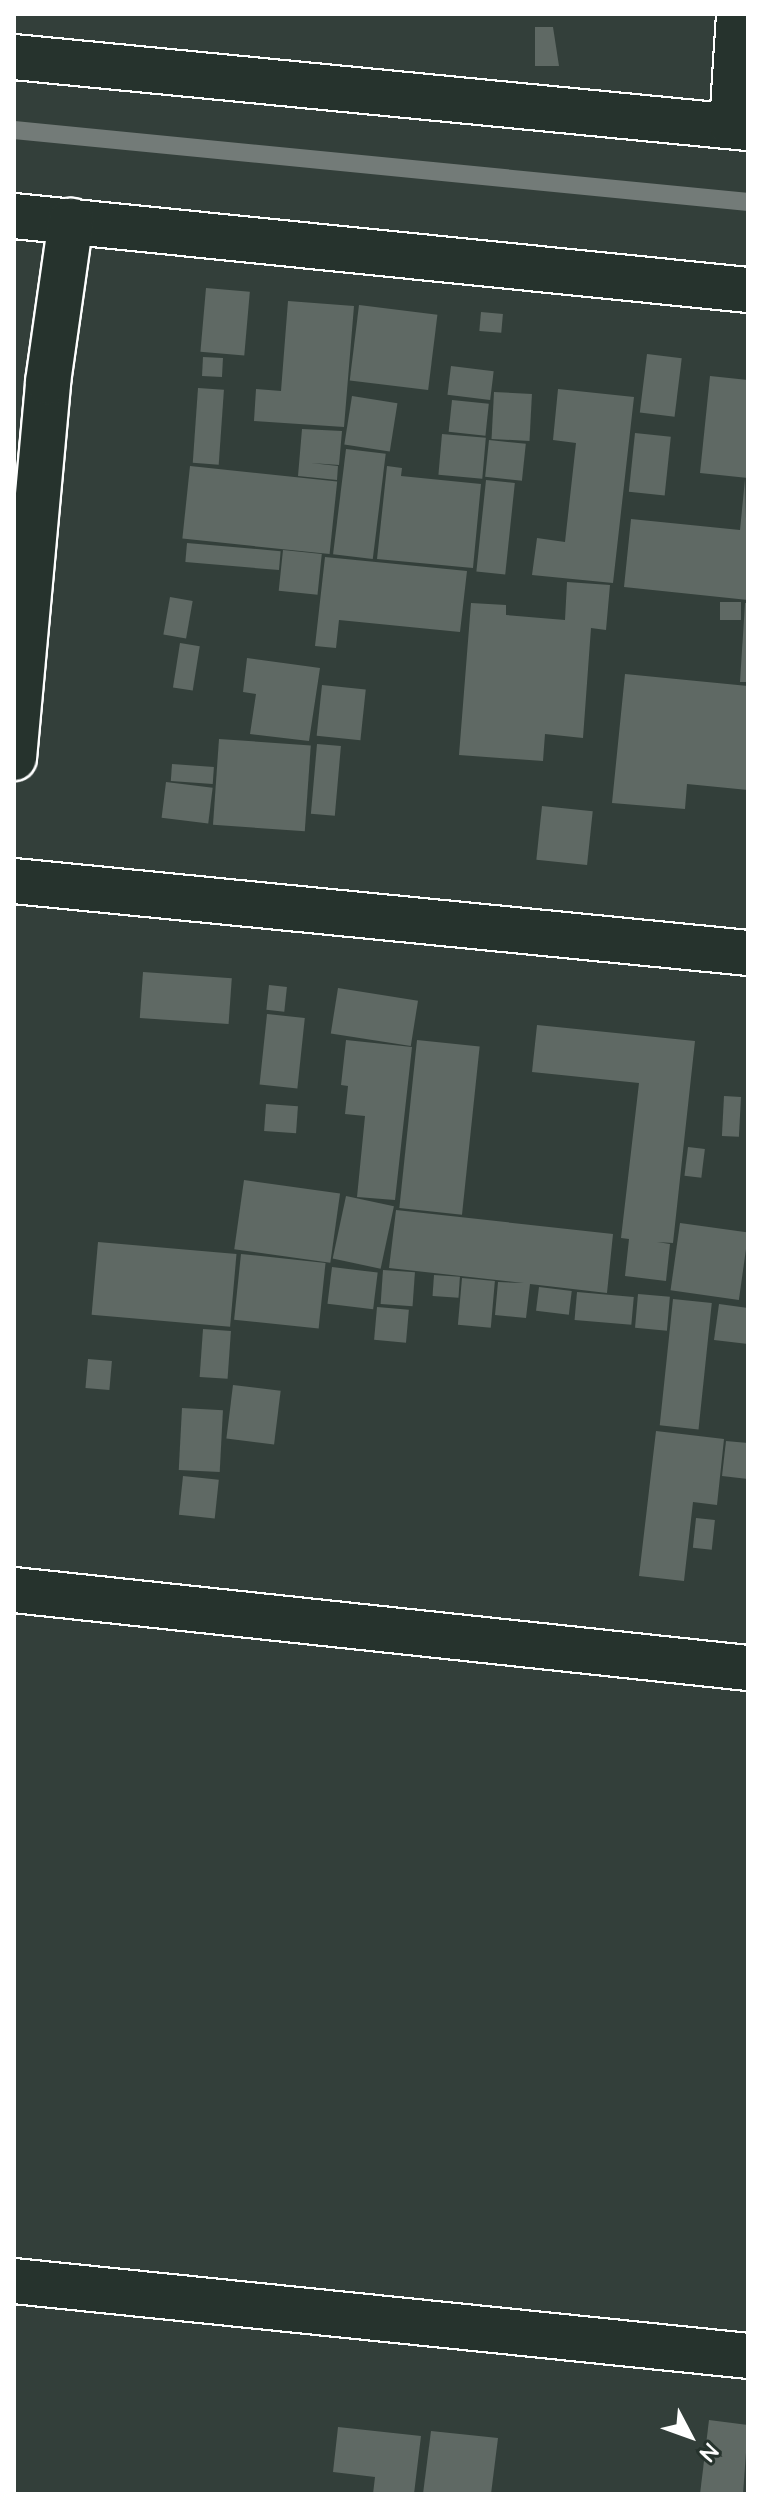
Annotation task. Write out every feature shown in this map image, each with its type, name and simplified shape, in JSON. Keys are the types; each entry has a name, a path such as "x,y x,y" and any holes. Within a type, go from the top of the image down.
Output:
{"street":[{"path":"14,57 740,127 739,14"},
{"path":"14,216 748,290"},
{"path":"14,758 48,382 71,221"},
{"path":"14,881 748,953"},
{"path":"14,1590 748,1668"},
{"path":"14,2281 748,2356"}],"building":[{"path":"535,27 553,27 559,66 535,66"},
{"path":"206,288 250,292 244,356 200,352"},
{"path":"288,301 354,306 344,427 254,421 256,389 281,391"},
{"path":"359,305 437,315 428,390 350,380"},
{"path":"481,312 503,314 501,333 479,331"},
{"path":"647,354 682,358 675,417 640,413"},
{"path":"203,357 223,358 222,377 202,376"},
{"path":"451,366 494,371 490,400 447,395"},
{"path":"710,376 748,380 748,478 700,473"},
{"path":"198,388 224,390 219,465 193,463"},
{"path":"558,389 634,397 613,583 532,575 537,538 565,542 576,443 553,440"},
{"path":"494,392 532,394 529,441 492,439"},
{"path":"352,396 397,403 390,452 344,444"},
{"path":"452,400 489,404 485,436 449,432"},
{"path":"302,429 342,431 339,465 311,463 338,466 337,480 298,476"},
{"path":"635,433 671,437 665,495 629,492"},
{"path":"442,434 486,438 482,479 438,475"},
{"path":"489,440 526,444 522,481 485,477"},
{"path":"346,449 386,454 373,559 333,554"},
{"path":"190,466 337,481 330,554 182,539"},
{"path":"387,466 402,468 401,476 481,484 473,568 377,559"},
{"path":"745,479 748,600 624,587 631,519 740,530"},
{"path":"486,480 515,483 505,575 476,571"},
{"path":"187,543 281,551 279,570 185,562"},
{"path":"283,550 322,554 318,595 279,591"},
{"path":"325,557 467,571 460,632 339,620 336,648 315,646"},
{"path":"567,582 610,585 606,630 591,628 583,738 545,734 543,761 459,755 471,603 506,605 506,615 565,620"},
{"path":"170,597 193,601 186,638 163,634"},
{"path":"720,602 741,602 741,620 720,620"},
{"path":"745,603 748,603 748,682 740,682"},
{"path":"180,643 200,646 193,691 173,687"},
{"path":"247,658 320,668 309,741 250,734 256,694 243,692"},
{"path":"625,674 748,686 748,790 687,784 685,809 612,803"},
{"path":"322,685 366,690 360,740 317,736"},
{"path":"219,739 311,745 305,831 213,825"},
{"path":"317,744 341,746 335,816 311,814"},
{"path":"172,764 214,767 213,784 171,781"},
{"path":"166,782 213,788 208,823 162,818"},
{"path":"542,806 593,811 587,865 536,860"},
{"path":"143,972 232,978 229,1024 140,1018"},
{"path":"269,985 287,987 284,1012 266,1010"},
{"path":"338,988 418,1001 411,1046 331,1033"},
{"path":"267,1014 305,1018 297,1089 260,1085"},
{"path":"537,1025 695,1041 673,1243 657,1242 670,1244 666,1281 625,1276 629,1239 621,1238 639,1083 532,1072"},
{"path":"346,1040 412,1047 395,1200 357,1197 365,1116 345,1114 348,1086 341,1085"},
{"path":"417,1040 480,1047 462,1215 399,1208"},
{"path":"724,1096 741,1097 739,1137 722,1136"},
{"path":"266,1104 298,1106 296,1133 264,1131"},
{"path":"688,1147 705,1149 701,1178 684,1176"},
{"path":"244,1180 340,1193 330,1263 234,1249"},
{"path":"346,1196 394,1206 381,1269 333,1259"},
{"path":"396,1210 613,1234 607,1293 530,1284 526,1318 495,1315 498,1282 524,1283 389,1268"},
{"path":"680,1223 748,1233 739,1300 671,1290"},
{"path":"98,1242 236,1254 230,1327 92,1315"},
{"path":"241,1254 326,1263 319,1329 234,1320"},
{"path":"332,1267 378,1273 373,1309 327,1304"},
{"path":"383,1270 415,1272 413,1306 381,1304"},
{"path":"434,1275 460,1277 458,1298 433,1296"},
{"path":"462,1278 495,1281 491,1328 458,1325"},
{"path":"539,1287 572,1291 569,1315 536,1311"},
{"path":"577,1292 634,1297 631,1325 575,1320"},
{"path":"638,1294 670,1297 667,1331 635,1328"},
{"path":"673,1299 712,1303 699,1429 660,1425"},
{"path":"719,1304 748,1308 748,1344 714,1340"},
{"path":"377,1307 409,1310 406,1343 374,1340"},
{"path":"203,1329 231,1331 228,1379 200,1377"},
{"path":"88,1359 112,1361 109,1390 85,1388"},
{"path":"233,1385 281,1391 274,1444 226,1439"},
{"path":"182,1408 223,1410 220,1472 179,1470"},
{"path":"656,1431 724,1439 717,1505 693,1502 684,1581 639,1576"},
{"path":"726,1441 748,1443 748,1479 722,1476"},
{"path":"183,1476 219,1480 215,1519 179,1515"},
{"path":"696,1518 715,1520 712,1550 693,1548"},
{"path":"709,2420 748,2425 743,2494 700,2494"},
{"path":"338,2427 421,2436 414,2494 373,2494 375,2477 333,2472"},
{"path":"431,2431 498,2438 491,2494 423,2494"}],"waterway":[{"path":"14,130 748,202"}]}
